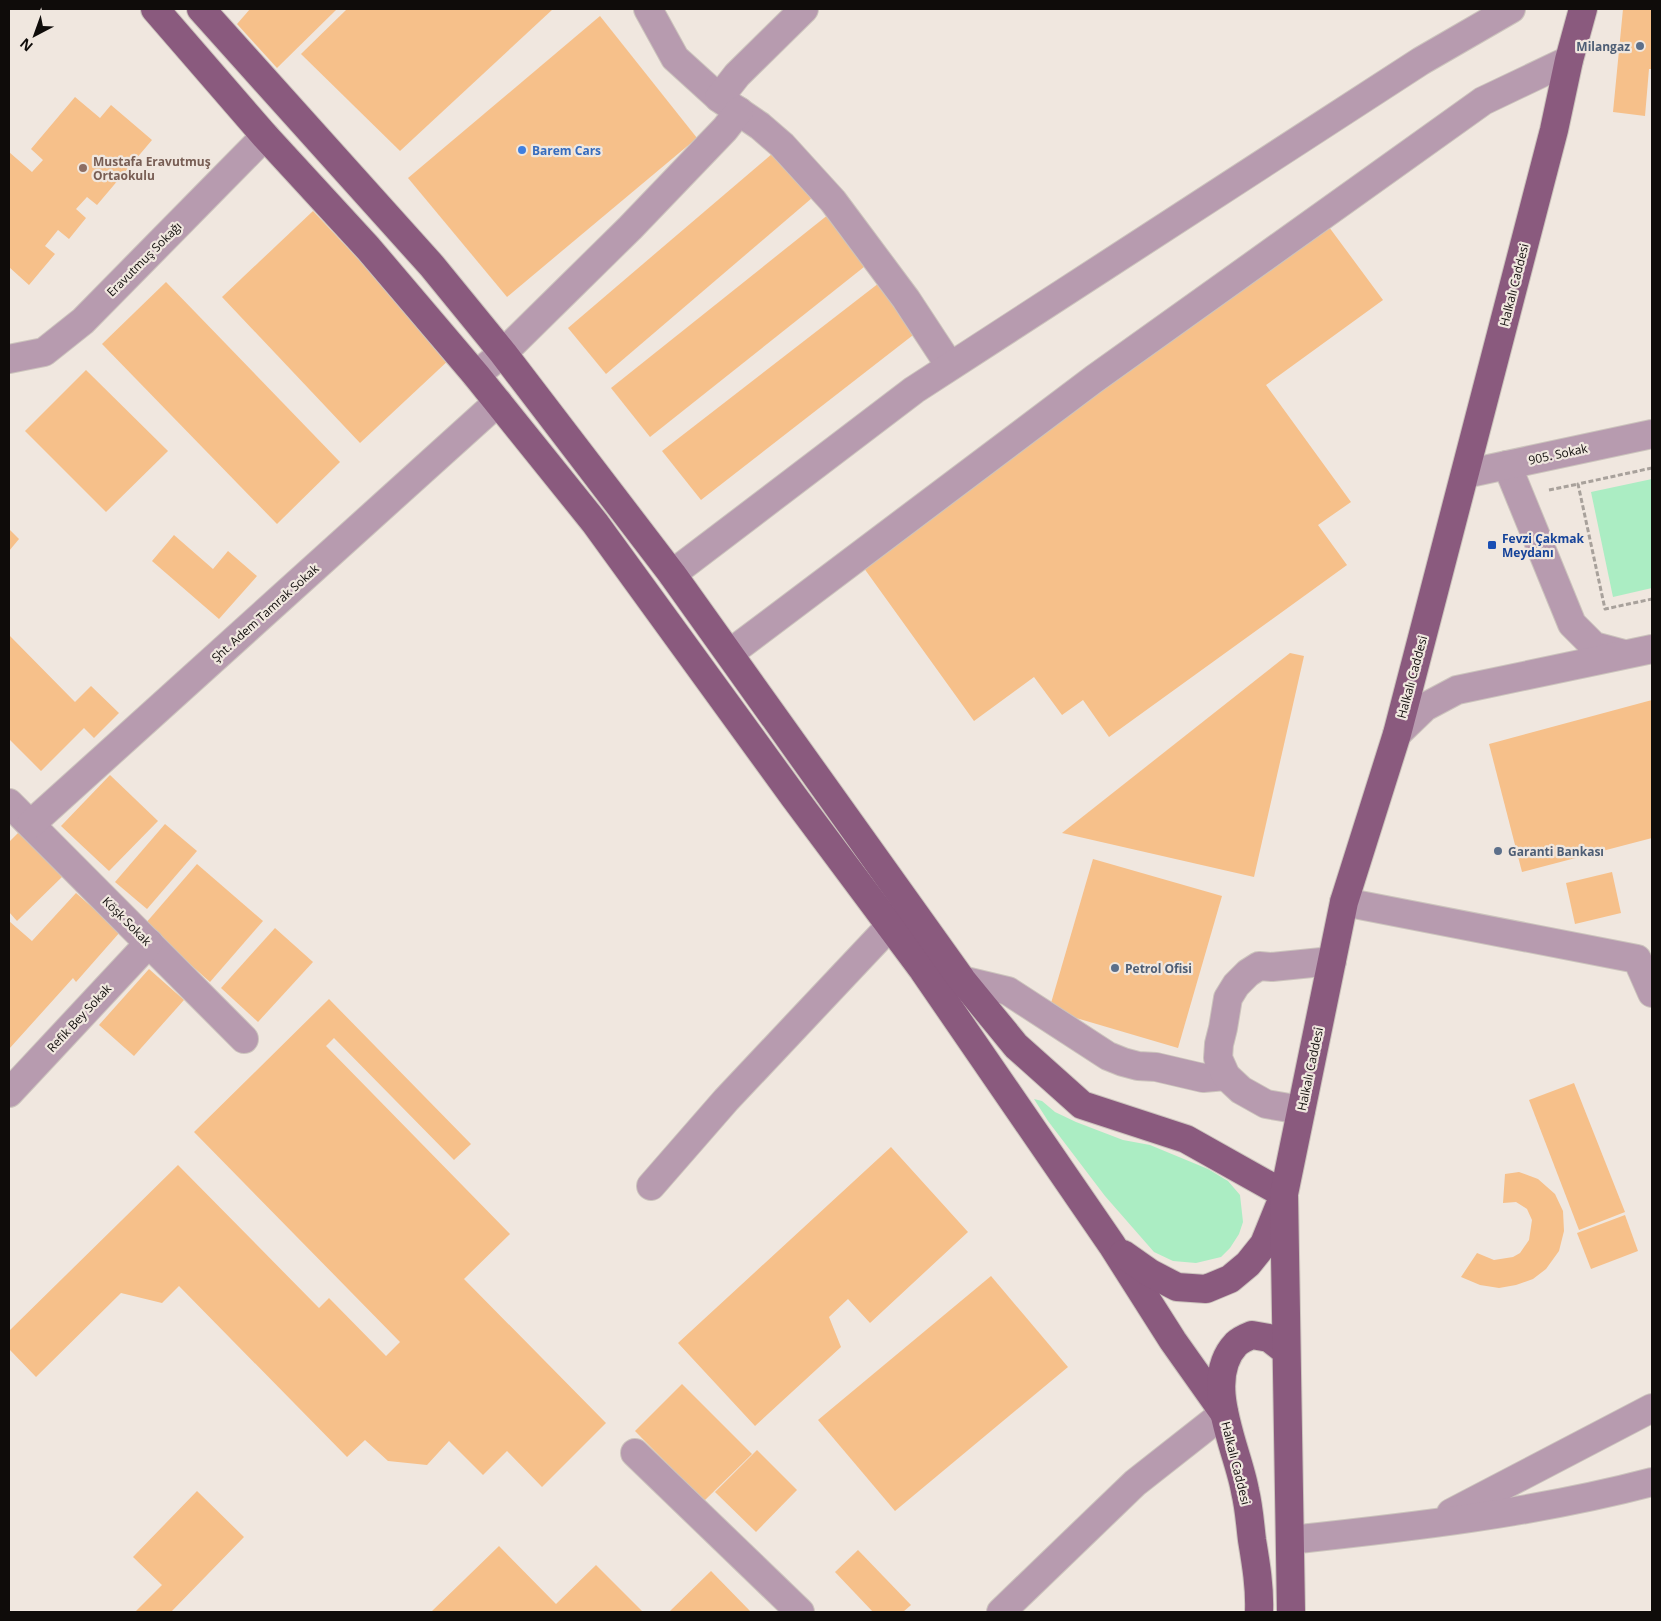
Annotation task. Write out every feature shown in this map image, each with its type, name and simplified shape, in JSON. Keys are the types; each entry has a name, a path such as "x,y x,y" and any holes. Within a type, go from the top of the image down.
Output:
{"main road":[{"path":"155,9 264,136 368,248 476,375 595,523 928,978 1112,1245 1174,1341 1224,1413"},
{"name":"Halkalı Caddesi","path":"1291,1612 1284,1194 1344,902 1397,734 1554,130 1569,60 1583,9"},
{"path":"212,13 432,266 503,353 672,574 962,980 1016,1046 1082,1105 1186,1139 1284,1194 1264,1244 1248,1264 1230,1279 1206,1289 1177,1287 1150,1273 1112,1245"},
{"name":"Halkalı Caddesi","path":"1259,1612 1260,1592 1245,1490 1224,1413 1221,1379 1227,1356 1237,1343 1252,1334 1269,1338 1286,1351"}],"street":[{"path":"648,9 675,58 729,104 760,126 782,145 833,201 906,299 950,366"},
{"path":"476,375 503,353 630,228 724,129 737,75 804,9"},
{"path":"672,574 914,390 1421,61 1511,9"},
{"path":"730,653 1094,379 1483,101 1569,60"},
{"name":"Eravutmuş Sokağı","path":"9,359 44,352 83,321 264,136"},
{"name":"Şht. Adem Tamrak Sokak","path":"17,816 498,402"},
{"name":"905. Sokak","path":"1465,474 1652,434"},
{"path":"1507,465 1572,624 1594,646 1626,654"},
{"path":"1397,734 1425,707 1457,690 1652,649"},
{"name":"Köşk Sokak","path":"17,816 149,943 244,1039"},
{"path":"1344,902 1637,959 1652,993"},
{"path":"651,1186 726,1100 890,926"},
{"name":"Refik Bey Sokak","path":"9,1093 149,943"},
{"path":"1301,1110 1266,1104 1241,1090 1226,1076 1218,1058 1228,998 1236,985 1248,973 1260,966 1272,967 1332,961"},
{"path":"962,980 1008,991 1108,1056 1123,1062 1156,1067 1203,1078 1226,1076"},
{"path":"1001,1612 1135,1483 1224,1413"},
{"path":"1428,1525 1650,1415"},
{"path":"635,1453 800,1612"},
{"path":"1290,1540 1428,1525 1601,1495 1652,1482"}],"path":[{"path":"1652,468 1578,484 1605,609 1652,599"}],"green space":[{"path":"1652,479 1652,588 1613,597 1591,492"},
{"path":"1034,1099 1042,1101 1055,1112 1076,1122 1123,1140 1150,1145 1208,1169 1228,1181 1240,1195 1243,1222 1239,1234 1230,1248 1221,1257 1196,1263 1173,1261 1154,1252 1105,1196 1048,1121"}],"building":[{"path":"250,9 337,9 277,68 237,24"},
{"path":"347,9 553,9 400,151 301,54"},
{"path":"1623,9 1652,9 1652,69 1649,69 1645,116 1613,112"},
{"path":"600,16 697,138 507,297 408,178"},
{"path":"75,97 100,118 111,105 152,140 97,205 87,197 76,209 86,218 69,239 58,230 45,246 55,254 29,285 9,267 9,152 32,172 43,160 31,149"},
{"path":"773,153 812,198 606,374 568,328"},
{"path":"313,211 451,358 360,443 222,297"},
{"path":"829,214 869,263 650,437 611,388"},
{"path":"1329,227 1383,300 1266,385 1351,502 1318,525 1347,565 1109,737 1083,700 1062,715 1034,677 974,721 861,564"},
{"path":"166,282 340,462 277,524 102,344"},
{"path":"879,283 917,332 701,500 662,451"},
{"path":"86,370 168,451 106,512 25,431"},
{"path":"9,529 19,539 9,551"},
{"path":"174,535 213,569 228,551 257,576 219,619 152,561"},
{"path":"9,635 75,702 91,686 119,713 94,738 84,728 41,771 9,739"},
{"path":"1290,653 1304,656 1254,877 1062,833"},
{"path":"1652,700 1652,838 1522,872 1489,744"},
{"path":"110,775 158,821 109,871 61,826"},
{"path":"165,824 197,851 147,909 115,882"},
{"path":"21,830 64,875 17,921 9,912 9,842"},
{"path":"1093,859 1222,896 1178,1048 1049,1010"},
{"path":"197,864 263,921 210,982 145,924"},
{"path":"1612,872 1621,913 1575,924 1566,883"},
{"path":"76,893 120,932 76,982 73,978 9,1049 9,921 32,941"},
{"path":"275,928 313,962 258,1022 221,988"},
{"path":"149,969 184,1000 134,1056 99,1025"},
{"path":"329,999 471,1144 454,1160 334,1038 326,1046 510,1234 464,1279 606,1423 542,1487 507,1451 483,1475 449,1441 427,1465 388,1461 365,1440 347,1457 179,1286 162,1303 121,1293 36,1377 9,1349 9,1331 178,1165 319,1308 329,1298 386,1356 400,1342 194,1132"},
{"path":"1574,1083 1625,1212 1579,1230 1529,1100"},
{"path":"891,1147 968,1232 870,1323 848,1299 829,1317 841,1347 755,1426 678,1343"},
{"path":"1519,1172 1538,1179 1555,1194 1563,1211 1564,1231 1559,1251 1546,1269 1533,1279 1516,1285 1499,1288 1480,1285 1461,1277 1477,1253 1494,1260 1513,1257 1520,1253 1529,1240 1532,1220 1527,1209 1516,1202 1503,1203 1505,1174"},
{"path":"1625,1215 1638,1251 1591,1269 1577,1233"},
{"path":"991,1276 1068,1367 895,1511 818,1420"},
{"path":"682,1384 752,1454 704,1501 635,1431"},
{"path":"757,1450 797,1490 756,1532 715,1492"},
{"path":"197,1491 244,1537 171,1612 135,1612 162,1585 133,1557"},
{"path":"499,1546 556,1604 596,1565 643,1612 431,1612"},
{"path":"858,1550 911,1605 903,1612 873,1612 835,1572"},
{"path":"711,1571 751,1612 669,1612"}],"place":[{"name":"Milangaz","path":"1640,46"},
{"name":"Barem Cars","path":"522,150"},
{"name":"Mustafa Eravutmuş Ortaokulu","path":"83,168"},
{"name":"Fevzi Çakmak Meydanı","path":"1492,545"},
{"name":"Garanti Bankası","path":"1498,851"},
{"name":"Petrol Ofisi","path":"1115,968"}]}
